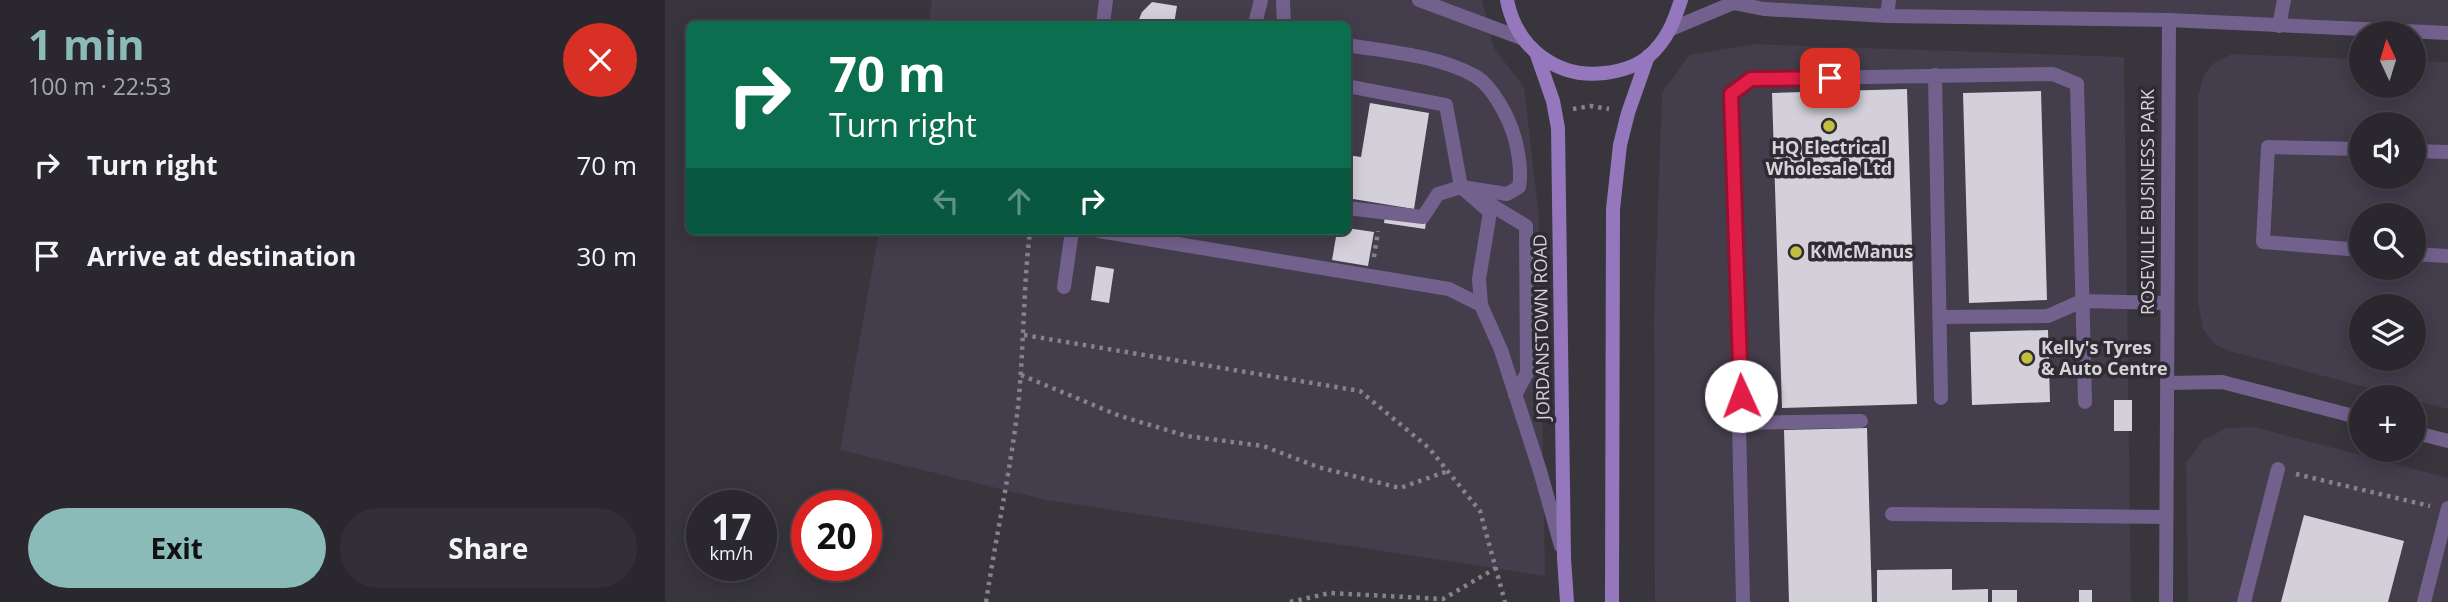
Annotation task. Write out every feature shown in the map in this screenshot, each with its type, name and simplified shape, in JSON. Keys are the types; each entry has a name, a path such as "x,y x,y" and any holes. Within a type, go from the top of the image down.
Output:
{"main road":[{"path":"1507,0 1510,15 1521,38 1537,55 1560,69 1590,75 1620,71 1649,56"},
{"path":"1612,602 1613,209 1620,145 1628,113 1649,56 1671,29 1681,0"},
{"name":"JORDANSTOWN ROAD","path":"1537,55 1558,128 1564,558 1567,602"}],"street":[{"path":"1103,21 1106,0"},
{"path":"1256,21 1261,0"},
{"path":"1283,0 1284,21"},
{"path":"1419,0 1521,38"},
{"path":"1887,16 1889,0"},
{"path":"2279,26 2284,0"},
{"path":"1671,29 1731,1 1764,9 1887,16 2169,20 2448,33"},
{"name":"ROSEVILLE BUSINESS PARK","path":"2166,602 2169,20"},
{"path":"1351,46 1429,58 1476,77 1498,102 1511,124 1522,175 1519,187 1507,194 1461,187 1438,194 1423,217 1351,209"},
{"path":"1741,396 1731,94 1751,79 2053,74 2077,85 2085,402"},
{"path":"1935,75 1941,398"},
{"path":"1351,87 1446,105 1461,187 1490,212 1479,279 1481,305 1500,350 1540,471 1564,558"},
{"path":"2349,149 2268,147 2263,242 2349,249"},
{"path":"2426,151 2448,152"},
{"path":"1461,187 1526,226 1527,373 1515,395"},
{"path":"1064,287 1071,235"},
{"path":"1138,235 1449,289 1481,305"},
{"path":"2426,255 2448,256"},
{"path":"1939,317 2049,316 2082,301 2167,303"},
{"path":"2167,383 2222,382 2349,415"},
{"path":"1743,602 1739,423 1861,421"},
{"path":"2426,435 2448,441"},
{"path":"2243,602 2278,470"},
{"path":"2424,602 2448,509"},
{"path":"1892,514 2166,517"}],"path":[{"path":"1555,112 1591,106 1628,113"},
{"path":"1371,276 1381,213"},
{"path":"986,602 1017,410 1024,335 1025,267 1029,235"},
{"path":"1024,335 1360,391 1429,448 1480,511 1506,602"},
{"path":"1021,375 1120,416 1187,436 1263,446 1318,467 1400,488 1448,471"},
{"path":"2278,470 2448,509"},
{"path":"1290,602 1330,593 1443,599 1496,568"}],"shaded area":[{"path":"932,0 1482,0 1494,48 1524,87 1539,218 1545,576 1046,500 840,450 878,235 1351,235 1351,21 928,21"},
{"path":"1742,0 2448,0 2448,33 2426,32 2426,21 2349,21 2349,29 1746,4"},
{"path":"1753,44 2124,57 2131,602 1655,602 1654,317 1662,93 1689,55"},
{"path":"2232,54 2349,59 2349,98 2426,98 2426,61 2448,62 2448,409 2426,403 2426,385 2358,385 2233,352 2215,345 2203,329 2198,301 2198,97 2204,75 2214,63"},
{"path":"2254,427 2349,452 2349,462 2387,462 2448,478 2448,602 2188,602 2186,463 2203,440 2227,428"}],"building":[{"path":"1152,2 1177,6 1174,21 1138,21 1142,12"},
{"path":"1907,89 1917,404 1782,408 1772,93"},
{"path":"2041,91 2047,300 1969,303 1963,93"},
{"path":"1370,103 1429,113 1414,209 1351,199 1351,156 1361,157"},
{"path":"1385,216 1426,222 1425,229 1384,223"},
{"path":"1351,229 1374,232 1368,266 1332,260 1336,235 1351,235"},
{"path":"1096,266 1114,269 1109,303 1091,300"},
{"path":"2048,330 2050,402 1972,405 1970,332"},
{"path":"2114,400 2132,400 2132,431 2114,431"},
{"path":"1867,428 1872,602 1789,602 1784,430"},
{"path":"2304,515 2404,541 2388,602 2281,602"},
{"path":"1952,569 1952,590 1988,589 1988,602 1877,602 1877,570"},
{"path":"1992,590 2017,590 2017,602 1992,602"},
{"path":"2079,590 2092,590 2092,602 2079,602"}],"place":[{"name":"HQ Electrical Wholesale Ltd","path":"1829,126"},
{"name":"K McManus","path":"1796,252"},
{"name":"Kelly's Tyres & Auto Centre","path":"2027,358"}],"route":[{"path":"1741,396 1731,94 1751,79 1830,78"}]}
